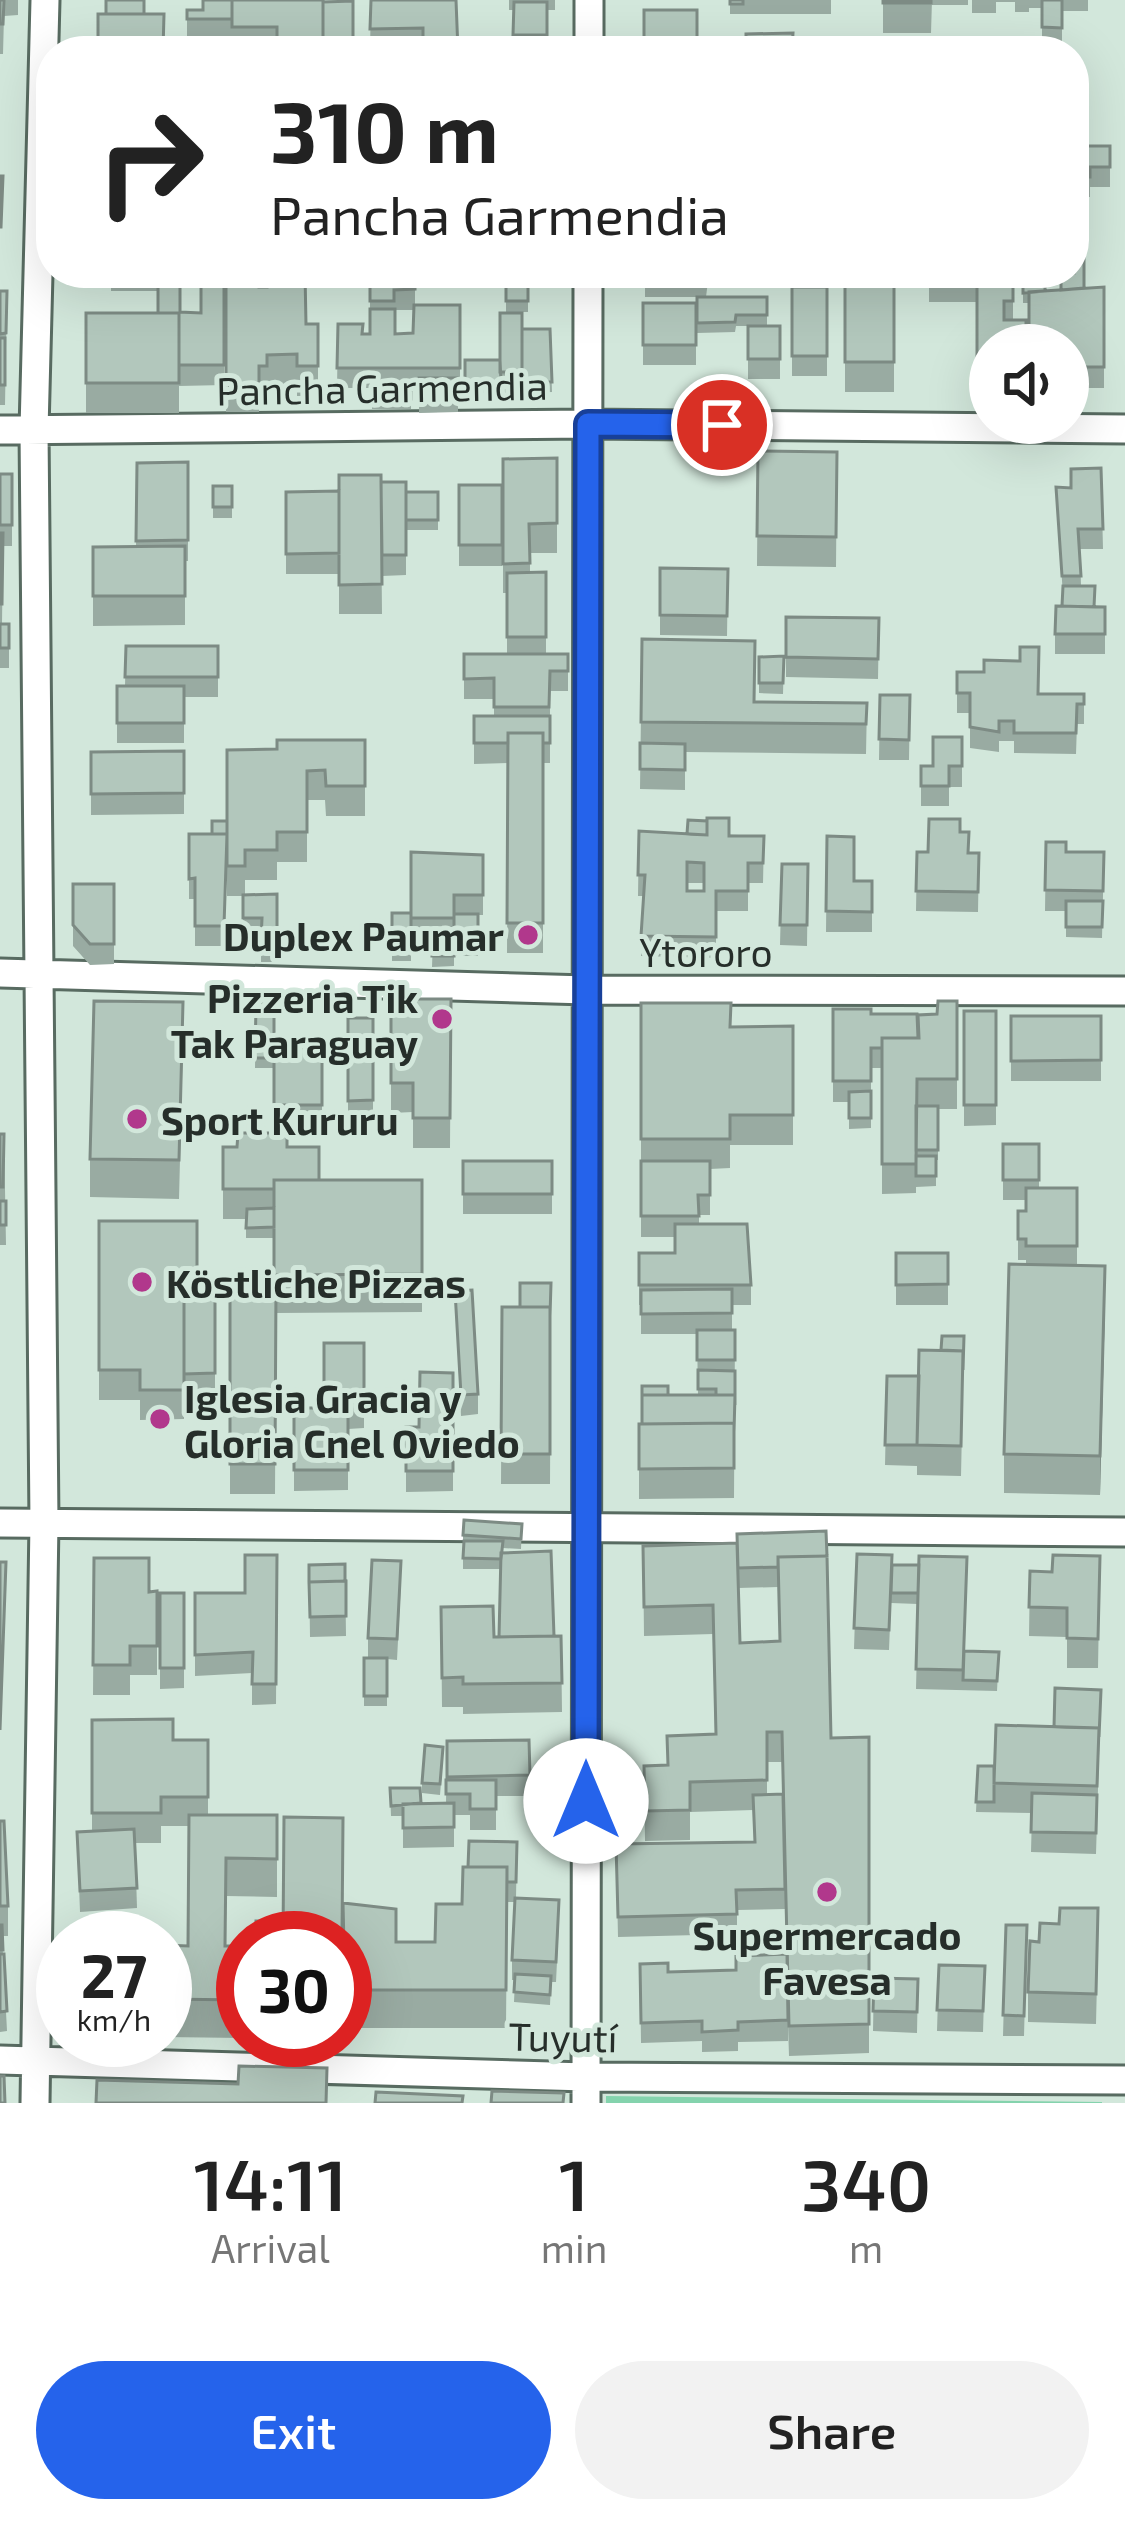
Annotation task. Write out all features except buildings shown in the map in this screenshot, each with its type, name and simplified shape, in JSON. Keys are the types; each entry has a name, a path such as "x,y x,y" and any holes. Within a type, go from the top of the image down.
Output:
{"street":[{"path":"44,36 45,0"},
{"path":"589,0 589,36"},
{"path":"35,2103 44,1522 34,430 38,288"},
{"path":"586,2090 588,288"},
{"name":"Pancha Garmendia","path":"0,430 588,424 1125,429"},
{"name":"Ytororo","path":"0,973 586,990 1125,991"},
{"path":"0,1522 1125,1532"},
{"name":"Tuyutí","path":"0,2060 586,2090 1125,2080"}],"green space":[{"path":"606,2096 1102,2102 1102,2103 606,2103"}],"place":[{"name":"Duplex Paumar","path":"528,935"},
{"name":"Pizzeria Tik Tak Paraguay","path":"442,1019"},
{"name":"Sport Kururu","path":"137,1119"},
{"name":"Köstliche Pizzas","path":"142,1282"},
{"name":"Iglesia Gracia y Gloria Cnel Oviedo","path":"160,1419"},
{"name":"Supermercado Favesa","path":"827,1892"}],"route":[{"path":"586,1801 588,424 722,425"}]}
